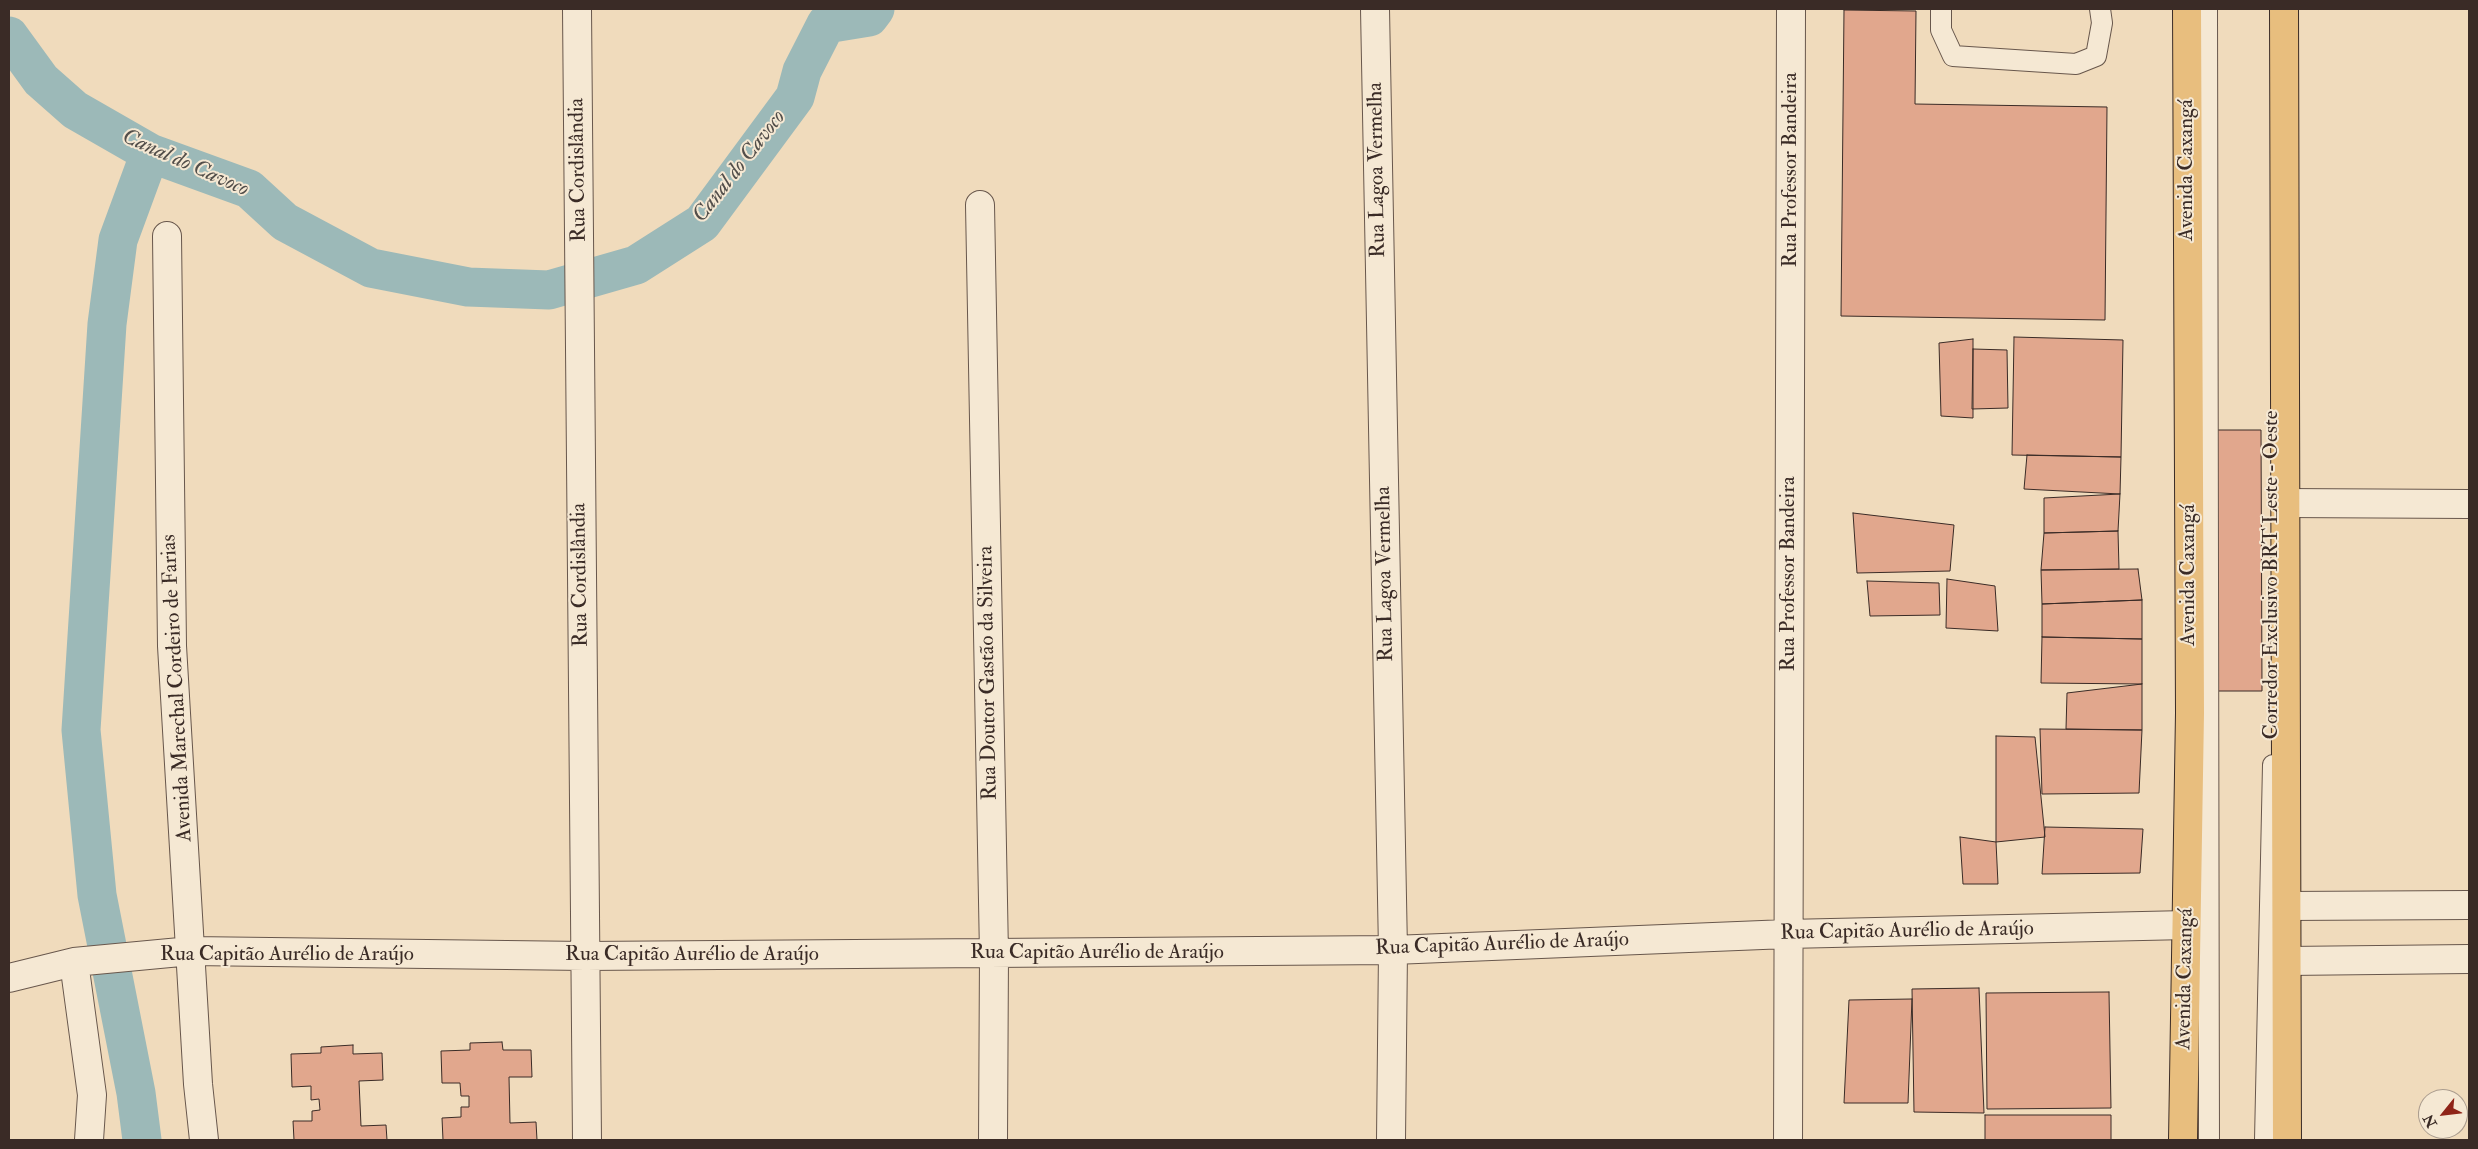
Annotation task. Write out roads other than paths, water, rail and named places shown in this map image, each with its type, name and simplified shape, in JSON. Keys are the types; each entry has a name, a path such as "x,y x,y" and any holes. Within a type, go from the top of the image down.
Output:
{"main road":[{"name":"Avenida Caxangá","path":"2183,1140 2190,703 2187,9"},
{"path":"2284,9 2287,1140"}],"street":[{"name":"Rua Cordislândia","path":"577,9 587,1140"},
{"name":"Rua Lagoa Vermelha","path":"1375,9 1393,950 1390,1140"},
{"name":"Rua Professor Bandeira","path":"1788,1140 1787,934 1791,9"},
{"name":"Rua Doutor Gastão da Silveira","path":"980,205 994,954 993,1140"},
{"name":"Avenida Marechal Cordeiro de Farias","path":"167,236 172,646 180,952 204,1140"},
{"path":"2285,503 2469,504"},
{"path":"2286,906 2469,905"},
{"name":"Rua Capitão Aurélio de Araújo","path":"9,978 80,962 180,952 585,956 1393,950 1787,934 2187,925"},
{"path":"2287,961 2469,959"},
{"path":"80,962 92,1095 90,1140"}],"lane":[{"path":"1941,9 1941,30 1953,56 2076,64 2096,56 2102,23 2100,9"},
{"path":"2207,9 2209,1140"},
{"name":"Corredor Exclusivo BRT Leste - Oeste","path":"2265,1140 2273,760 2270,9"}],"waterway":[{"name":"Canal do Cavoco","path":"9,36 41,80 75,110 150,153 249,189 285,222 371,268 468,287 549,290 636,265 702,223 795,97 802,71 826,24 869,17 875,9"},
{"path":"142,1140 136,1093 97,895 81,730 107,324 118,240 150,153"}]}
